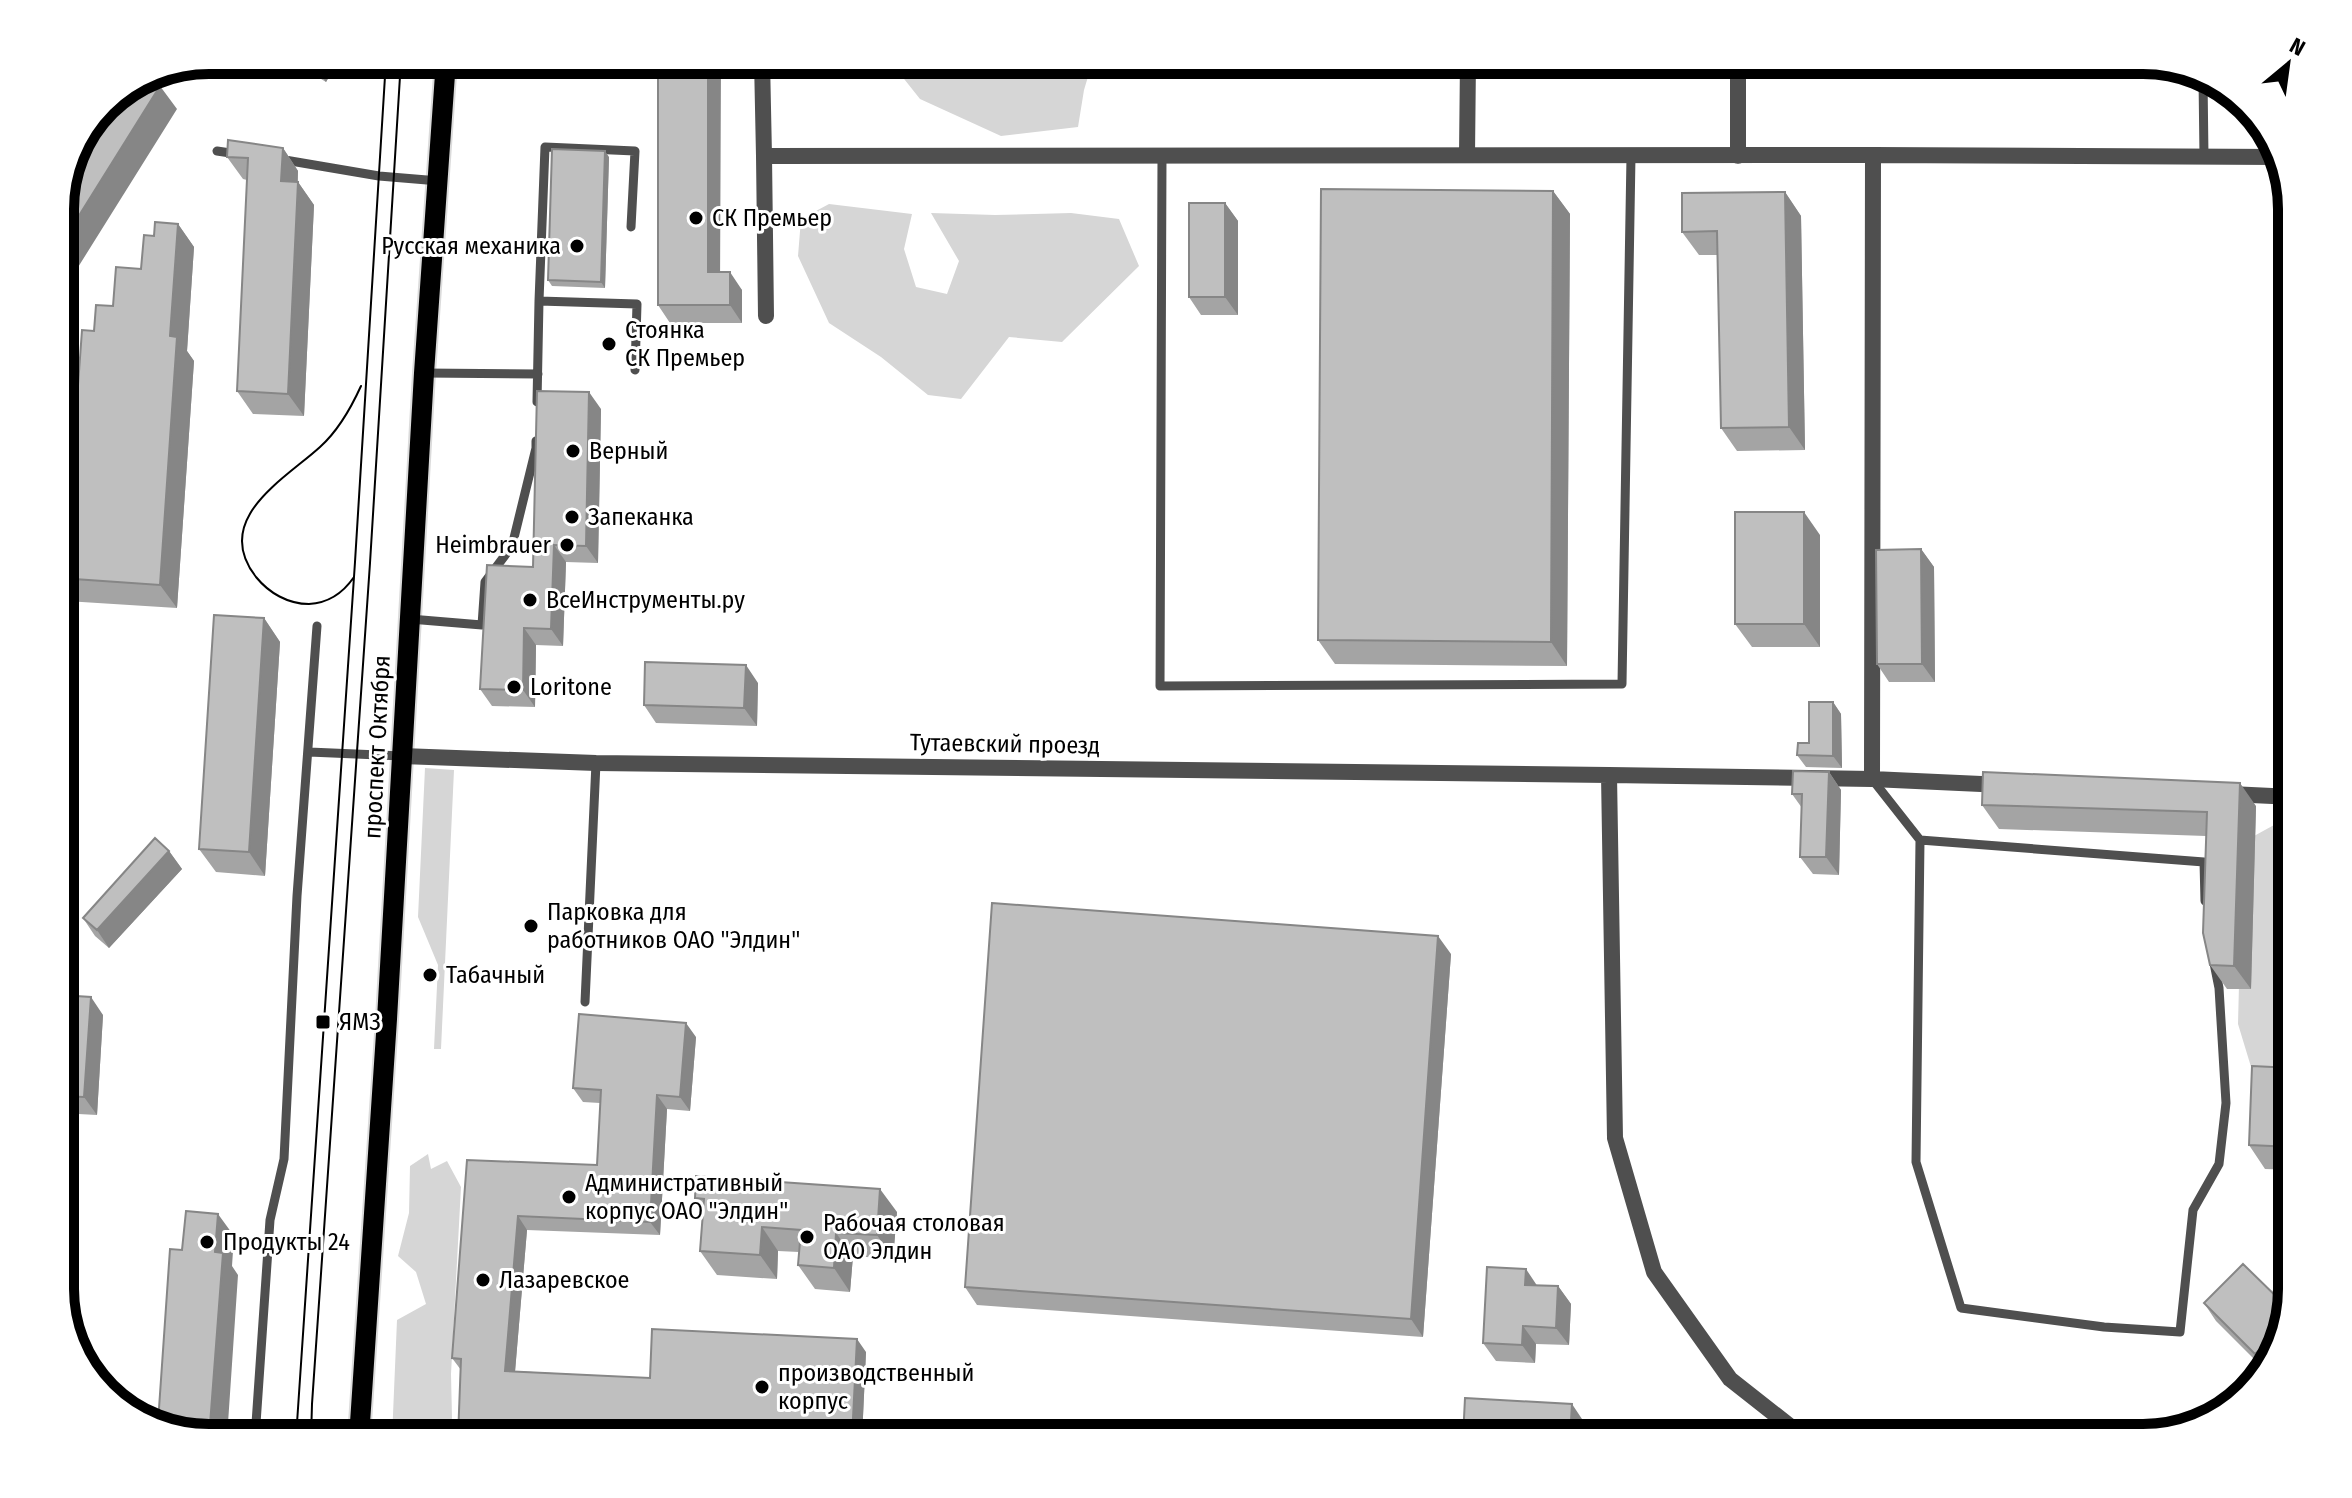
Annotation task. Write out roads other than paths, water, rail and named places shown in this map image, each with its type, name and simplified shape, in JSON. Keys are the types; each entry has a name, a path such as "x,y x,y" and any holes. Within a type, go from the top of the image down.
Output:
{"main road":[{"name":"проспект Октября","path":"360,1424 445,74"}],"street":[{"path":"762,74 766,316"},
{"path":"1467,155 1468,74"},
{"path":"1738,74 1738,156"},
{"path":"1872,779 1873,155"},
{"path":"764,156 2268,157"},
{"name":"Тутаевский проезд","path":"402,756 596,763 1872,779 2012,785"},
{"path":"1609,775 1615,1138 1654,1272 1730,1379 1787,1424"},
{"path":"2214,794 2278,796"}],"lane":[{"path":"2203,88 2204,157"},
{"path":"537,419 545,147 635,151 631,227"},
{"path":"217,151 247,155"},
{"path":"1162,156 1160,686 1622,684 1631,156"},
{"path":"262,157 379,176 439,181"},
{"path":"539,301 637,304 635,370"},
{"path":"424,373 538,374"},
{"path":"410,619 482,625 485,582 512,546 537,434"},
{"path":"256,1424 270,1220 284,1159 297,896 317,626"},
{"path":"309,752 402,756"},
{"path":"585,1002 596,763"},
{"path":"1872,779 1920,840 1916,1162 1961,1308 2104,1327 2180,1332 2193,1210 2219,1164 2226,1103 2219,988 2213,957"},
{"path":"1920,840 2204,862 2206,910"}],"tram line":[{"path":"297,1424 385,74"},
{"path":"311,1424 400,74"},
{"path":"354,577 345,588 323,602 309,604 286,600 256,577 244,556 242,537 247,519 258,502 327,440 344,418 361,386"}],"place":[{"name":"СК Премьер","path":"696,218"},
{"name":"Русская механика","path":"577,246"},
{"name":"Стоянка СК Премьер","path":"609,344"},
{"name":"Верный","path":"573,451"},
{"name":"Запеканка","path":"572,517"},
{"name":"Heimbrauer","path":"567,545"},
{"name":"ВсеИнструменты.ру","path":"530,600"},
{"name":"Loritone","path":"514,687"},
{"name":"Парковка для работников ОАО \"Элдин\"","path":"531,926"},
{"name":"Табачный","path":"430,975"},
{"name":"ЯМЗ","path":"323,1022"},
{"name":"Административный корпус ОАО \"Элдин\"","path":"569,1197"},
{"name":"Рабочая столовая ОАО Элдин","path":"807,1237"},
{"name":"Продукты 24","path":"207,1242"},
{"name":"Лазаревское","path":"483,1280"},
{"name":"производственный корпус","path":"762,1387"}]}
